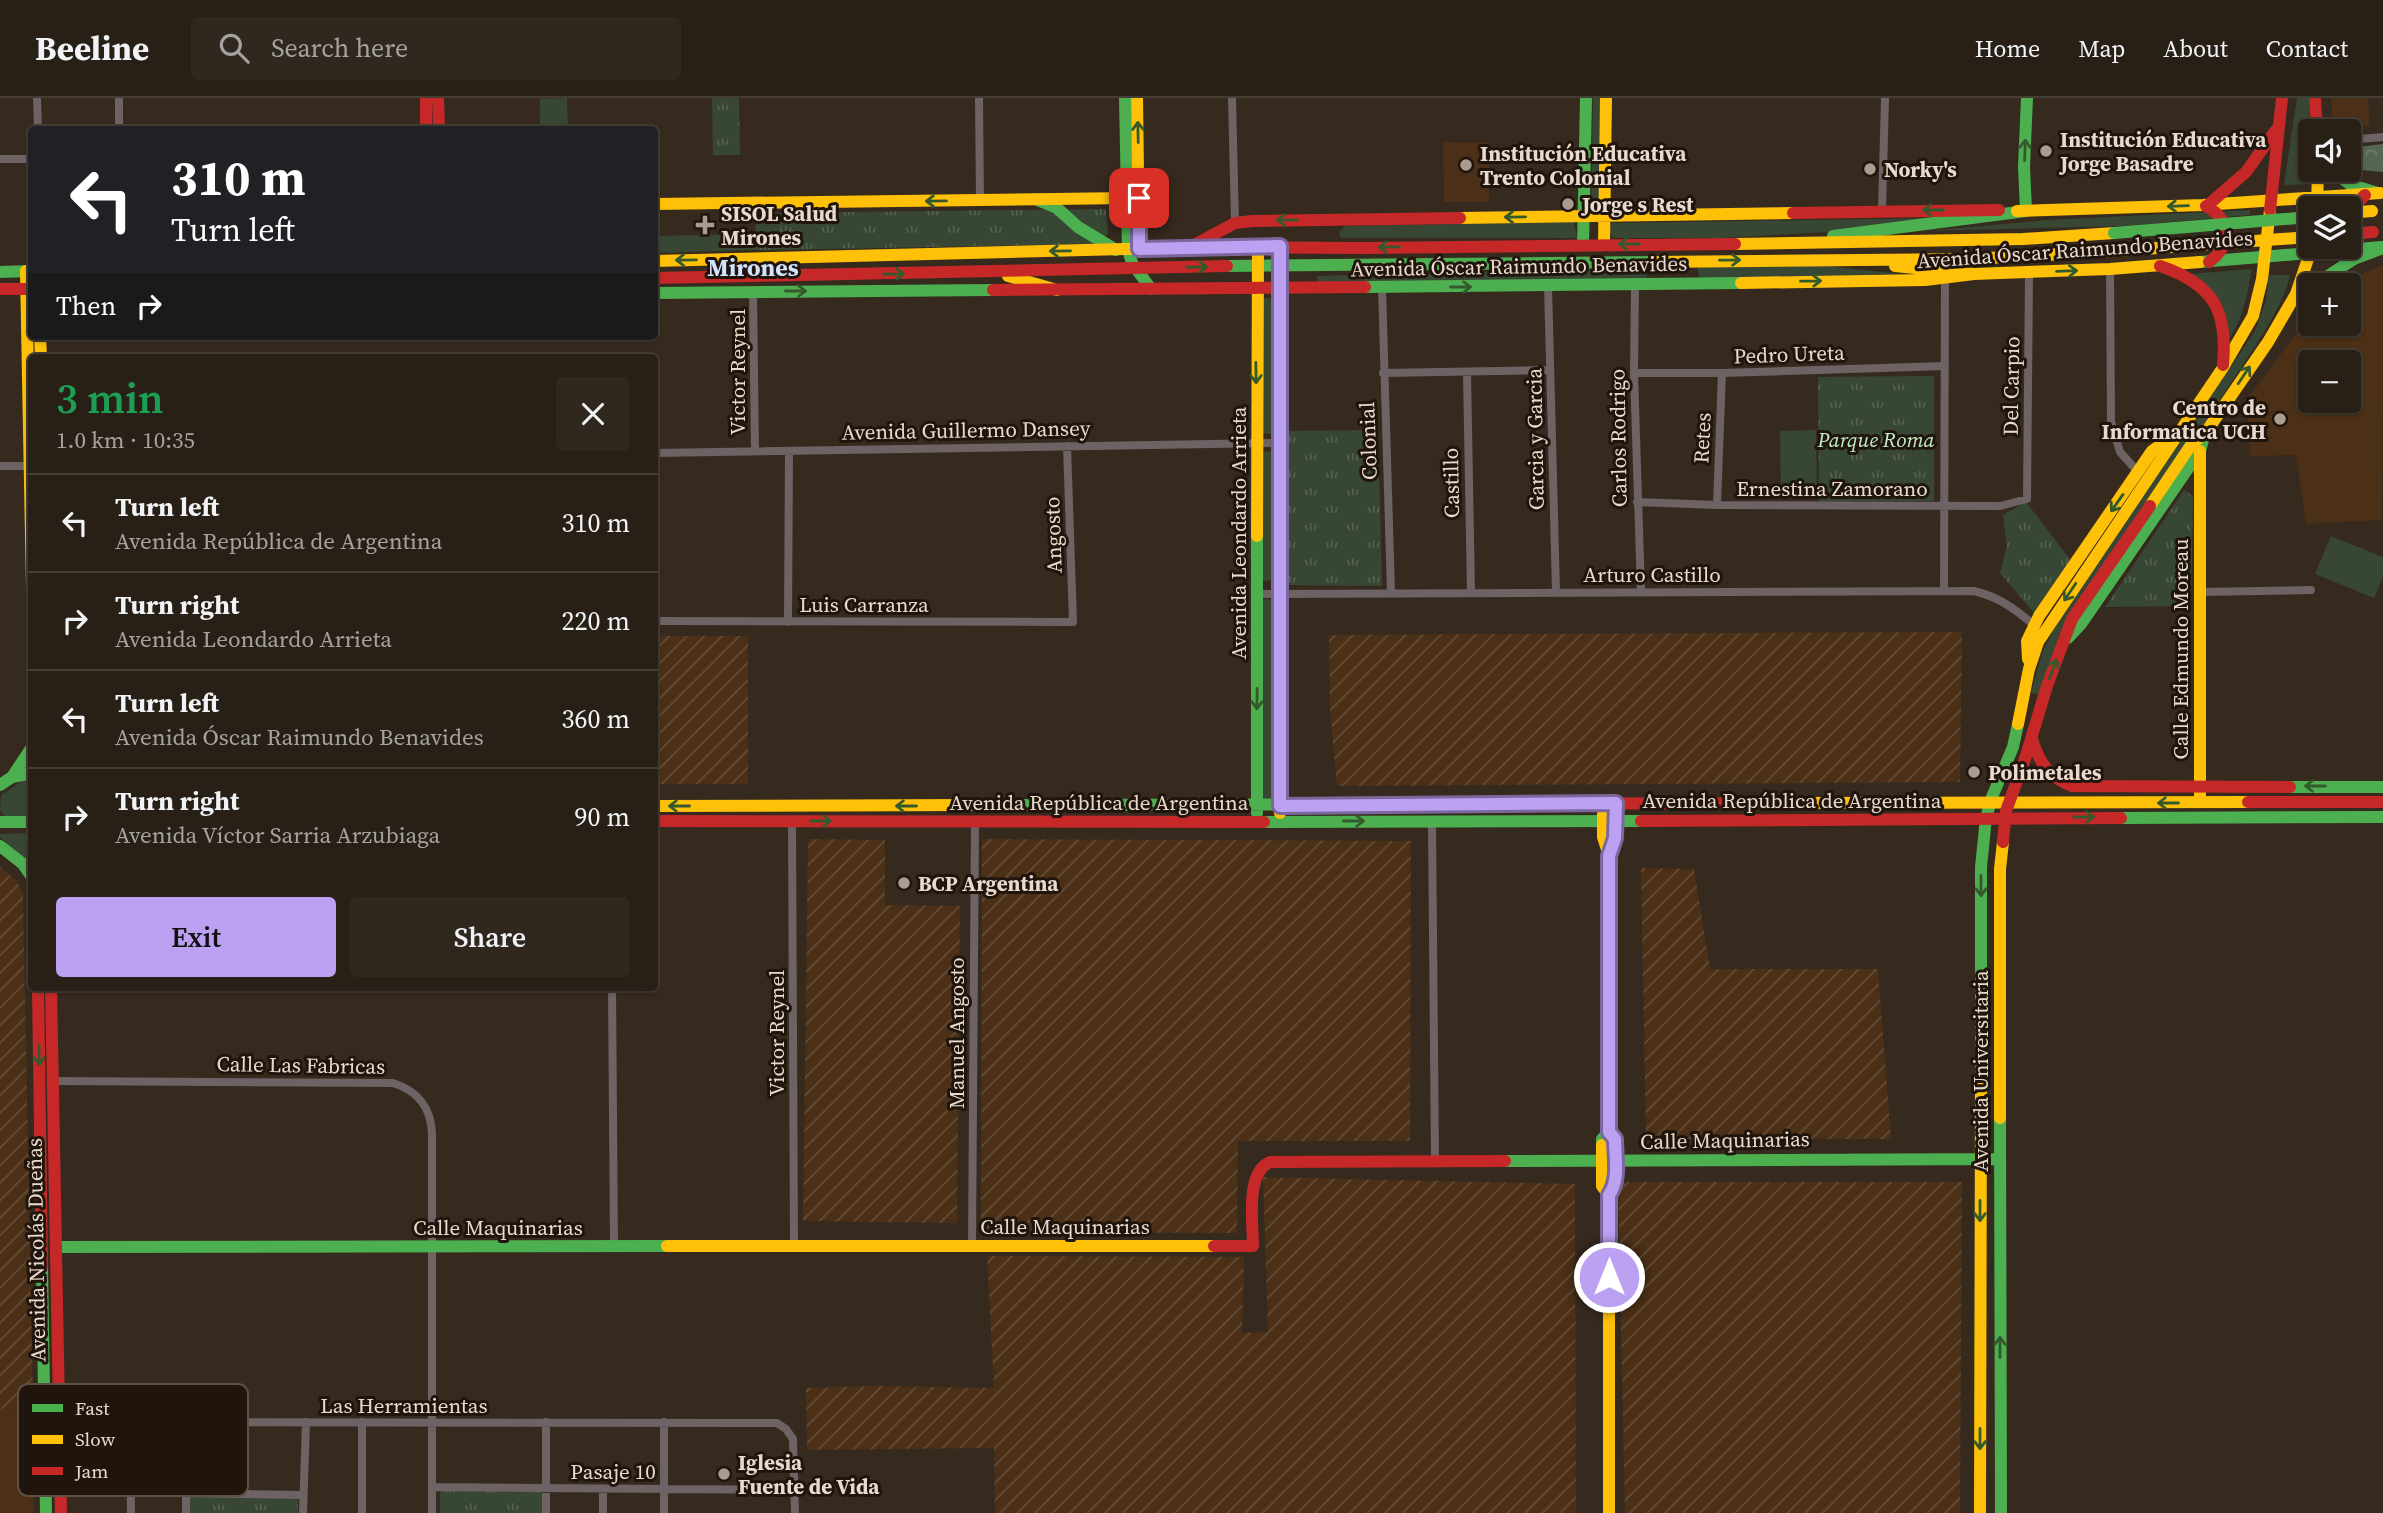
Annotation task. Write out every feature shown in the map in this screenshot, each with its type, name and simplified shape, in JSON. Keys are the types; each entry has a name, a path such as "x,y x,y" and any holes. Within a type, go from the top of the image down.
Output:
{"main road":[{"path":"426,98 426,126"},
{"path":"438,98 439,126"},
{"path":"1125,98 1128,250 1136,268 1151,289"},
{"path":"1128,250 1137,98"},
{"path":"1583,244 1586,98"},
{"path":"1604,244 1606,98"},
{"path":"1795,243 1849,233 2026,211 2024,167 2027,98"},
{"name":"Avenida Universitaria","path":"1980,1513 1981,867 1986,818 2013,747 2029,669 2038,642 2222,369 2253,316 2260,290 2282,98"},
{"path":"2315,98 2316,119"},
{"path":"2209,262 2222,251 2227,240 2227,231 2221,216 2205,205 2246,172 2278,127"},
{"path":"2347,182 2375,194"},
{"path":"2366,248 2356,239 2351,222 2353,209 2375,194"},
{"path":"658,204 1127,198"},
{"path":"1035,200 1056,208 1078,227 1128,250"},
{"name":"Avenida Óscar Raimundo Benavides","path":"1190,247 1235,223 1252,221 2026,211 2298,202"},
{"name":"Avenida Óscar Raimundo Benavides","path":"658,261 1190,247 1365,248 2023,239 2298,217"},
{"name":"Avenida Óscar Raimundo Benavides","path":"658,278 1280,265 1969,259 2298,238"},
{"name":"Avenida Leondardo Arrieta","path":"1256,821 1259,594 1258,246"},
{"name":"Avenida Leondardo Arrieta","path":"1280,246 1280,821"},
{"path":"2332,273 2383,247"},
{"name":"Avenida Óscar Raimundo Benavides","path":"2361,248 2383,247"},
{"name":"Avenida Óscar Raimundo Benavides","path":"658,293 1382,288 1945,278 1974,274 2160,266 2298,252"},
{"path":"1818,259 1974,274"},
{"name":"Avenida Universitaria","path":"2001,1513 2000,869 2004,818 2072,619 2191,446 2206,432 2287,310 2310,259"},
{"path":"2160,266 2192,279 2216,302 2224,330 2222,369"},
{"path":"0,272 28,271"},
{"path":"994,272 1057,290"},
{"path":"0,289 28,289"},
{"path":"2287,310 2298,300"},
{"name":"Avenida Universitaria","path":"2065,640 2081,624 2200,451 2206,432"},
{"name":"Avenida Universitaria","path":"2029,669 2027,641 2034,625 2152,451 2177,434"},
{"name":"Calle Edmundo Moreau","path":"2200,451 2200,802"},
{"path":"2175,487 2191,488 2200,496"},
{"path":"2023,696 2042,701"},
{"path":"2032,737 2040,763 2056,780 2072,786 2383,787"},
{"path":"0,785 12,777 28,755"},
{"path":"12,777 28,774"},
{"path":"2100,787 2100,803"},
{"name":"Avenida República de Argentina","path":"658,806 2383,802"},
{"path":"1609,804 1604,847 1609,856 1609,1132 1615,1139 1609,1160 1615,1186 1609,1195 1609,1513"},
{"name":"Avenida República de Argentina","path":"658,821 1432,822 2383,817"},
{"path":"0,822 28,822"},
{"path":"0,846 28,871"},
{"name":"Avenida Nicolás Dueñas","path":"38,991 50,1332 55,1384"},
{"name":"Avenida Nicolás Dueñas","path":"47,1384 56,1247 51,991"},
{"name":"Calle Maquinarias","path":"56,1247 1254,1246 1256,1176 1262,1166 1271,1161 2000,1159"},
{"path":"1980,1318 2000,1318"}],"street":[{"path":"37,98 38,126"},
{"path":"119,98 119,126"},
{"path":"979,98 980,200"},
{"path":"1233,98 1235,223"},
{"path":"1882,211 1885,98"},
{"path":"2361,139 2383,137"},
{"path":"0,159 28,159"},
{"path":"2110,269 2111,421 2120,452 2138,472"},
{"name":"Del Carpio","path":"2027,499 2029,273"},
{"path":"1944,591 1945,278"},
{"name":"Carlos Rodrigo","path":"1634,284 1641,592"},
{"name":"Garcia y Garcia","path":"1548,286 1556,591"},
{"name":"Colonial","path":"1382,288 1391,593"},
{"name":"Victor Reynel","path":"754,292 755,451"},
{"name":"Pedro Ureta","path":"1634,373 1945,366"},
{"path":"1383,373 1550,370"},
{"name":"Castillo","path":"1467,372 1471,593"},
{"name":"Retes","path":"1717,505 1722,373"},
{"name":"Avenida Guillermo Dansey","path":"658,453 1279,443"},
{"name":"Angosto","path":"1068,446 1073,622"},
{"path":"788,622 789,451"},
{"path":"0,466 28,466"},
{"name":"Ernestina Zamorano","path":"1637,502 1717,505 2000,506 2027,499"},
{"path":"2199,592 2311,590"},
{"name":"Arturo Castillo","path":"1259,594 1974,591 1994,595 2034,625"},
{"name":"Luis Carranza","path":"658,621 1073,622"},
{"name":"Victor Reynel","path":"792,821 794,1245"},
{"name":"Manuel Angosto","path":"972,1245 975,821"},
{"path":"1432,822 1435,1160"},
{"path":"612,991 614,1245"},
{"name":"Calle Las Fabricas","path":"53,1081 381,1083 404,1087 420,1098 432,1123 432,1513"},
{"name":"Las Herramientas","path":"248,1422 776,1423 786,1429 793,1439 795,1490"},
{"path":"303,1513 306,1422"},
{"path":"362,1422 362,1513"},
{"path":"546,1422 546,1513"},
{"path":"664,1423 664,1513"},
{"name":"Pasaje 10","path":"432,1487 795,1490"},
{"path":"603,1489 603,1513"},
{"path":"795,1490 795,1513"},
{"path":"248,1494 303,1494"}],"shaded area":[{"path":"2331,98 2368,98 2370,126 2361,127 2361,119 2332,119"},
{"name":"Institución Educativa Trento Colonial","path":"1443,142 1489,143 1489,202 1444,202"},
{"path":"2383,265 2382,520 2306,524 2296,455 2250,456 2248,398 2298,331 2298,336 2361,336 2361,274"},
{"path":"1962,632 1960,782 1337,786 1330,710 1329,635"},
{"path":"658,636 748,636 748,784 658,784"},
{"path":"808,839 885,840 885,905 960,906 957,1223 803,1221"},
{"path":"982,839 1411,841 1410,1141 1238,1141 1237,1233 981,1232"},
{"path":"0,867 15,879 23,893 33,1384 18,1384 18,1408 0,1409"},
{"path":"1641,868 1694,869 1710,969 1878,969 1891,1139 1646,1139"},
{"path":"1263,1177 1575,1184 1576,1513 995,1513 994,1448 807,1450 806,1388 994,1388 987,1256 1244,1257 1242,1333 1268,1332"},
{"path":"1618,1182 1962,1182 1960,1513 1625,1513"},
{"path":"18,1408 18,1496 34,1496 34,1513 0,1513 0,1409"}],"green space":[{"path":"567,98 568,126 540,126 540,99"},
{"path":"712,98 739,98 740,155 713,155"},
{"path":"1593,98 1600,98 1599,204 1591,203"},
{"path":"2297,98 2309,98 2309,119 2298,119 2298,182 2314,184 2284,185"},
{"path":"2383,144 2383,172 2361,170 2361,147"},
{"path":"1106,209 1108,233 1098,244 756,250 755,213"},
{"path":"2250,210 2250,215 2124,226 1927,231 2047,220"},
{"path":"1943,218 1863,230 1723,238 1615,238 1611,236 1609,226 1612,223"},
{"path":"1574,222 1577,238 1341,238 1339,232 1345,226"},
{"path":"756,234 756,250 658,253 658,236"},
{"path":"1806,264 1902,274 1700,279 1697,267"},
{"path":"1647,268 1647,279 1318,283 1317,276"},
{"path":"2252,269 2241,316 2227,342 2227,333 2190,274"},
{"path":"2269,275 2290,275 2271,320 2057,647 2039,695 2031,693 2042,653 2053,631 2255,331 2266,300"},
{"path":"1263,298 1273,301 1273,434 1260,433"},
{"name":"Parque Roma","path":"1934,376 1934,501 1819,501 1818,377"},
{"path":"1378,430 1382,586 1288,585 1287,431"},
{"path":"1816,430 1817,494 1781,495 1780,431"},
{"path":"1269,451 1273,454 1275,574 1274,579 1265,581 1262,579 1261,452"},
{"path":"2184,490 2193,496 2191,606 2105,607"},
{"path":"2026,502 2072,562 2034,613 2000,573 2007,546 2003,515"},
{"path":"2331,536 2383,557 2383,576 2374,598 2315,574"},
{"path":"1262,600 1275,600 1275,801 1264,801 1263,798"},
{"path":"24,780 28,781 28,818 5,817 0,810 1,795"},
{"path":"28,833 28,862 0,837 0,834"},
{"path":"440,1490 543,1492 543,1513 440,1513"},
{"path":"184,1496 298,1498 298,1513 184,1513"}],"traffic: fast":[{"path":"1125,98 1128,250 1132,263 1151,289"},
{"path":"1583,244 1586,98"},
{"path":"2026,211 2024,167 2027,98"},
{"path":"2347,182 2378,193"},
{"path":"1035,199 1057,208 1078,227 1116,250"},
{"path":"1833,236 2026,211"},
{"path":"2114,233 2298,218"},
{"path":"2200,262 2382,247"},
{"path":"2332,273 2354,259 2383,248"},
{"path":"1227,266 1653,262"},
{"path":"0,272 28,271"},
{"path":"1365,287 1741,283"},
{"path":"658,293 993,290"},
{"path":"2068,638 2081,624 2200,451 2205,433"},
{"path":"1257,536 1257,813"},
{"path":"1981,1086 1981,867 1986,818 2013,747 2018,724"},
{"path":"12,777 28,753"},
{"path":"0,785 12,777 28,774"},
{"path":"2290,787 2383,787"},
{"path":"972,805 1471,804"},
{"path":"1602,1145 1602,1139 1609,1132 1609,856 1615,837 1616,816"},
{"path":"2121,818 2383,817"},
{"path":"1264,822 1641,821"},
{"path":"0,822 28,822"},
{"path":"0,846 28,871"},
{"path":"2000,1118 2001,1513"},
{"path":"1505,1161 2000,1159"},
{"path":"56,1247 667,1246"},
{"path":"42,1267 44,1384"},
{"path":"46,1496 46,1513"}],"traffic: slow":[{"path":"1137,98 1139,249"},
{"path":"1604,244 1606,98"},
{"path":"2317,196 2318,182"},
{"path":"2017,211 2203,205 2380,193"},
{"path":"658,204 1127,198"},
{"path":"2018,724 2029,669 2038,642 2222,369 2253,316 2262,279 2270,210"},
{"path":"2361,212 2372,211"},
{"path":"1460,218 1793,213"},
{"path":"1735,244 2023,239 2114,233"},
{"path":"2117,251 2298,238"},
{"path":"1257,536 1258,246"},
{"path":"1280,246 1280,813"},
{"path":"658,261 1204,247"},
{"path":"1653,262 1970,259 2117,251"},
{"path":"2150,506 2191,445 2206,432 2268,342 2296,294 2308,259"},
{"path":"1741,283 1925,280 1974,274 2110,269 2200,262"},
{"path":"1895,266 1974,274"},
{"path":"26,271 28,377"},
{"path":"1008,276 1057,290"},
{"path":"40,340 41,354"},
{"path":"2028,659 2027,641 2039,616 2152,451 2171,438"},
{"path":"2200,451 2200,795"},
{"path":"1796,803 2248,802"},
{"path":"658,806 972,805"},
{"path":"1603,814 1603,837 1609,856"},
{"path":"2000,1118 2000,869 2003,842"},
{"path":"1980,1513 1981,1086"},
{"path":"1609,1132 1617,1154 1609,1195"},
{"path":"1602,1145 1602,1186 1609,1195 1609,1513"},
{"path":"667,1246 1214,1246"}],"traffic: jam":[{"path":"426,98 426,126"},
{"path":"438,98 439,126"},
{"path":"2270,210 2282,98"},
{"path":"2315,98 2316,119"},
{"path":"2208,205 2246,172 2276,130"},
{"path":"2361,200 2365,195"},
{"path":"2206,206 2221,219 2226,233 2222,248 2209,262"},
{"path":"1793,213 1999,210"},
{"path":"1190,247 1235,223 1252,221 1460,218"},
{"path":"2361,233 2373,232"},
{"path":"1204,247 1735,244"},
{"path":"658,278 1227,266"},
{"path":"2160,266 2193,281 2213,302 2223,329 2223,365"},
{"path":"993,290 1365,287"},
{"path":"0,289 28,289"},
{"path":"2003,842 2006,811 2072,619 2150,506"},
{"path":"2032,739 2038,755 2051,774 2072,786 2290,787"},
{"path":"2248,802 2383,802"},
{"path":"1471,804 1796,803"},
{"path":"1641,821 2121,818"},
{"path":"658,821 1264,822"},
{"path":"38,991 42,1267"},
{"path":"51,991 59,1384"},
{"path":"1214,1246 1253,1246 1254,1187 1262,1168 1270,1162 1505,1161"},
{"path":"61,1496 61,1513"}],"place":[{"name":"Institución Educativa Jorge Basadre","path":"2046,151"},
{"name":"Institución Educativa Trento Colonial","path":"1466,165"},
{"name":"Norky's","path":"1870,169"},
{"name":"Jorge s Rest","path":"1568,204"},
{"name":"SISOL Salud Mirones","path":"705,225"},
{"name":"Centro de Informatica UCH","path":"2280,419"},
{"name":"Polimetales","path":"1974,772"},
{"name":"BCP Argentina","path":"904,883"},
{"name":"Iglesia Fuente de Vida","path":"724,1474"}],"district":[{"name":"Mirones","path":"753,267"}],"route":[{"path":"1139,198 1139,249 1280,246 1280,806 1616,803 1614,847 1609,856 1609,1132 1615,1139 1615,1186 1609,1195 1609,1277"}]}
